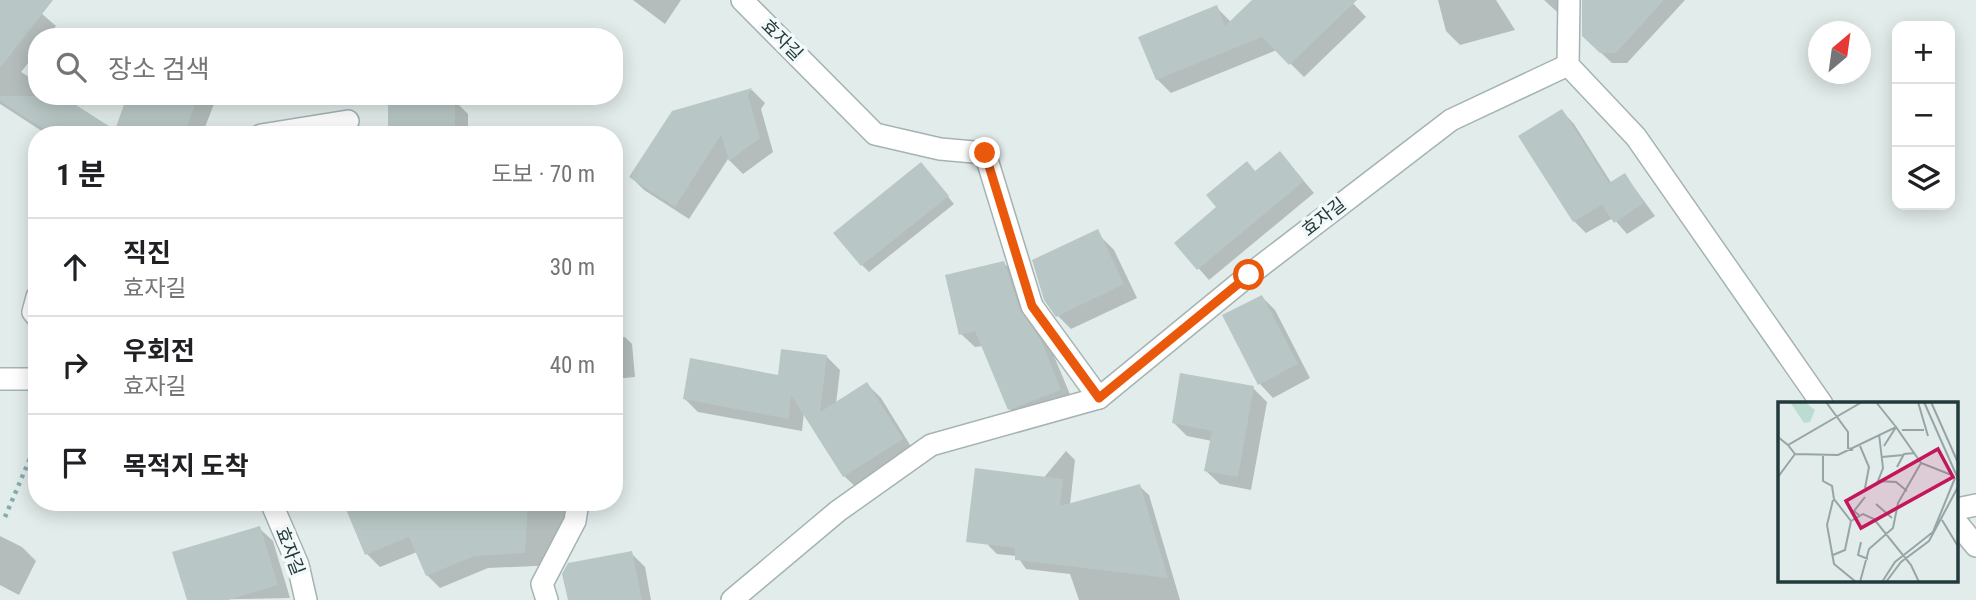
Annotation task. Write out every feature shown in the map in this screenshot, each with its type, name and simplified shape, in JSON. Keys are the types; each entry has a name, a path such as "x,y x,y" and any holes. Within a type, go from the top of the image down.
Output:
{"street":[{"name":"효자길","path":"742,0 875,134 940,149 985,153 1032,306 1099,398"},
{"path":"1569,0 1568,65 1636,137 1821,402"},
{"name":"효자길","path":"732,600 838,511 931,445 1099,398 1249,275 1451,120 1568,65"},
{"path":"317,126 348,121"},
{"path":"0,379 28,379"},
{"path":"1958,509 1976,505"},
{"name":"효자길","path":"275,511 299,565 306,600"},
{"path":"547,600 542,584 575,521 577,511"},
{"path":"1958,524 1976,546"}],"path":[{"path":"5,517 28,463"}],"building":[{"path":"0,0 53,0 31,28 28,28 28,32 0,68"},
{"path":"1252,0 1357,0 1289,65 1262,37 1156,80 1138,37 1217,5 1225,26"},
{"path":"1582,0 1664,0 1616,53 1600,53 1582,36"},
{"path":"752,88 748,95 760,138 729,161 721,135 675,207 629,177 672,111"},
{"path":"0,96 28,96 28,105 76,105 109,126 39,126 0,101"},
{"path":"124,105 195,105 187,126 116,126"},
{"path":"388,105 455,105 455,126 388,126"},
{"path":"1562,109 1609,183 1625,173 1644,203 1614,223 1602,205 1573,222 1518,136"},
{"path":"1280,151 1304,181 1197,270 1174,243 1216,207 1206,195 1247,161 1255,171"},
{"path":"921,162 949,196 861,266 833,233"},
{"path":"1098,229 1124,284 1056,317 1044,300 1032,260"},
{"path":"1004,261 1020,310 1041,340 1061,390 1008,410 975,331 959,335 945,275"},
{"path":"1262,295 1298,364 1258,385 1222,315"},
{"path":"781,349 827,355 820,412 867,382 903,439 843,477 791,395 789,419 683,399 690,358 778,375"},
{"path":"1180,373 1254,386 1238,477 1204,471 1212,431 1172,423"},
{"path":"975,468 1063,479 1060,506 1140,484 1168,578 1015,560 1015,548 966,542"},
{"path":"347,511 527,511 525,553 474,556 426,576 409,537 365,555"},
{"path":"260,526 278,585 228,600 187,600 172,552"},
{"path":"632,551 642,600 568,600 562,574 568,563"}],"route":[{"path":"985,153 1032,306 1099,398 1249,275"}]}
